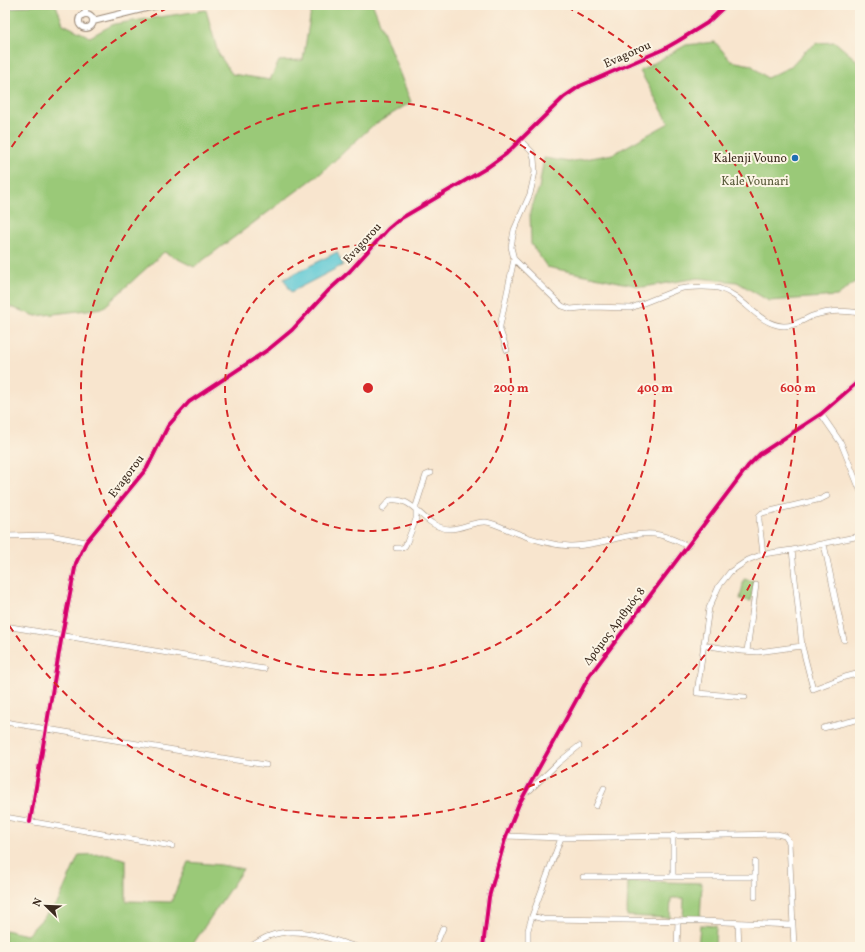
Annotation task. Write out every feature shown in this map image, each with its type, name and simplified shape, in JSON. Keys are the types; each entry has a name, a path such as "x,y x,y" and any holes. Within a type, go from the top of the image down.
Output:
{"main road":[{"path":"93,21 158,5"},
{"path":"85,14 91,17 93,21 92,25 88,28 82,27 79,23 79,19 85,14"}],"street":[{"path":"5,6 35,5"},
{"path":"84,5 86,9 85,14"},
{"name":"Evagorou","path":"30,822 76,563 86,542 147,468 168,426 189,402 269,349 292,330 328,290 350,271 388,229 400,219 485,170 506,154 564,97 580,86 664,49 707,23 726,5"},
{"path":"507,350 500,326 514,259 512,247 514,230 530,194 535,172 532,152 520,140"},
{"path":"514,259 562,306 568,309 590,307 631,308 643,305 687,287 720,288 740,301 764,320 784,326 790,326 821,313 860,313"},
{"name":"Δρόμος Αριθμός 8","path":"483,947 488,897 506,836 518,804 590,675 748,466 760,454 821,414 860,380"},
{"path":"821,414 841,443 860,490"},
{"path":"396,548 402,548 407,542 416,519 416,509 426,475 431,473"},
{"path":"763,554 758,520 762,513 821,499 827,496"},
{"path":"382,509 390,500 394,500 411,504 426,520 442,528 458,528 485,522 532,539 560,545 581,545 636,535 653,534 667,537 688,546"},
{"path":"5,536 50,535 86,542"},
{"path":"745,697 697,693 709,608 719,586 730,572 748,560 763,554 792,550 860,536"},
{"path":"824,544 844,640"},
{"path":"792,550 802,646 813,689 860,673"},
{"path":"747,651 756,585"},
{"path":"5,626 264,669"},
{"path":"703,645 758,652 802,646"},
{"path":"823,728 860,719"},
{"path":"5,722 266,765"},
{"path":"525,792 530,790 558,763 579,746"},
{"path":"596,806 604,788"},
{"path":"5,818 172,846"},
{"path":"506,836 561,838 777,834 785,836 788,842 794,947"},
{"path":"673,835 673,877"},
{"path":"528,947 528,930 532,916 561,838"},
{"path":"754,862 754,897"},
{"path":"583,877 755,877"},
{"path":"532,916 543,919 678,921 792,925"},
{"path":"677,947 678,921"},
{"path":"738,923 739,947"},
{"path":"435,947 443,928"},
{"path":"250,947 268,936 293,931 312,934 357,947"}],"green space":[{"path":"5,5 56,5 63,24 90,37 114,24 206,10 218,53 232,74 270,80 279,61 303,60 312,5 373,5 411,102 371,127 321,173 194,267 164,252 103,308 36,316 5,306"},
{"name":"Kale Vounari","path":"715,42 731,61 751,65 767,78 790,67 805,51 817,43 835,42 860,63 860,278 837,296 769,301 737,282 698,278 643,287 547,267 531,244 530,212 539,188 544,158 569,162 613,154 669,123 640,71 686,45"},
{"path":"744,579 754,581 751,601 740,599"},
{"path":"108,854 126,860 126,901 171,902 188,862 243,869 191,947 5,947 5,930 27,935 58,902 79,855"},
{"path":"628,881 702,883 700,919 683,919 684,898 671,898 670,918 627,916"},
{"path":"700,925 716,926 715,947 698,947"}],"water":[{"path":"337,252 343,265 291,292 284,279"}],"cycle path":[{"path":"30,822 76,563 86,542 147,468 168,426 189,402 269,349 292,330 328,291 350,271 388,229 400,219 485,169 506,154 564,97 580,86 664,49 707,23 726,5"},
{"path":"483,947 489,897 506,836 519,804 590,675 748,466 760,454 821,414 860,380"}],"place":[{"name":"Kalenji Vouno","path":"795,158"}]}
